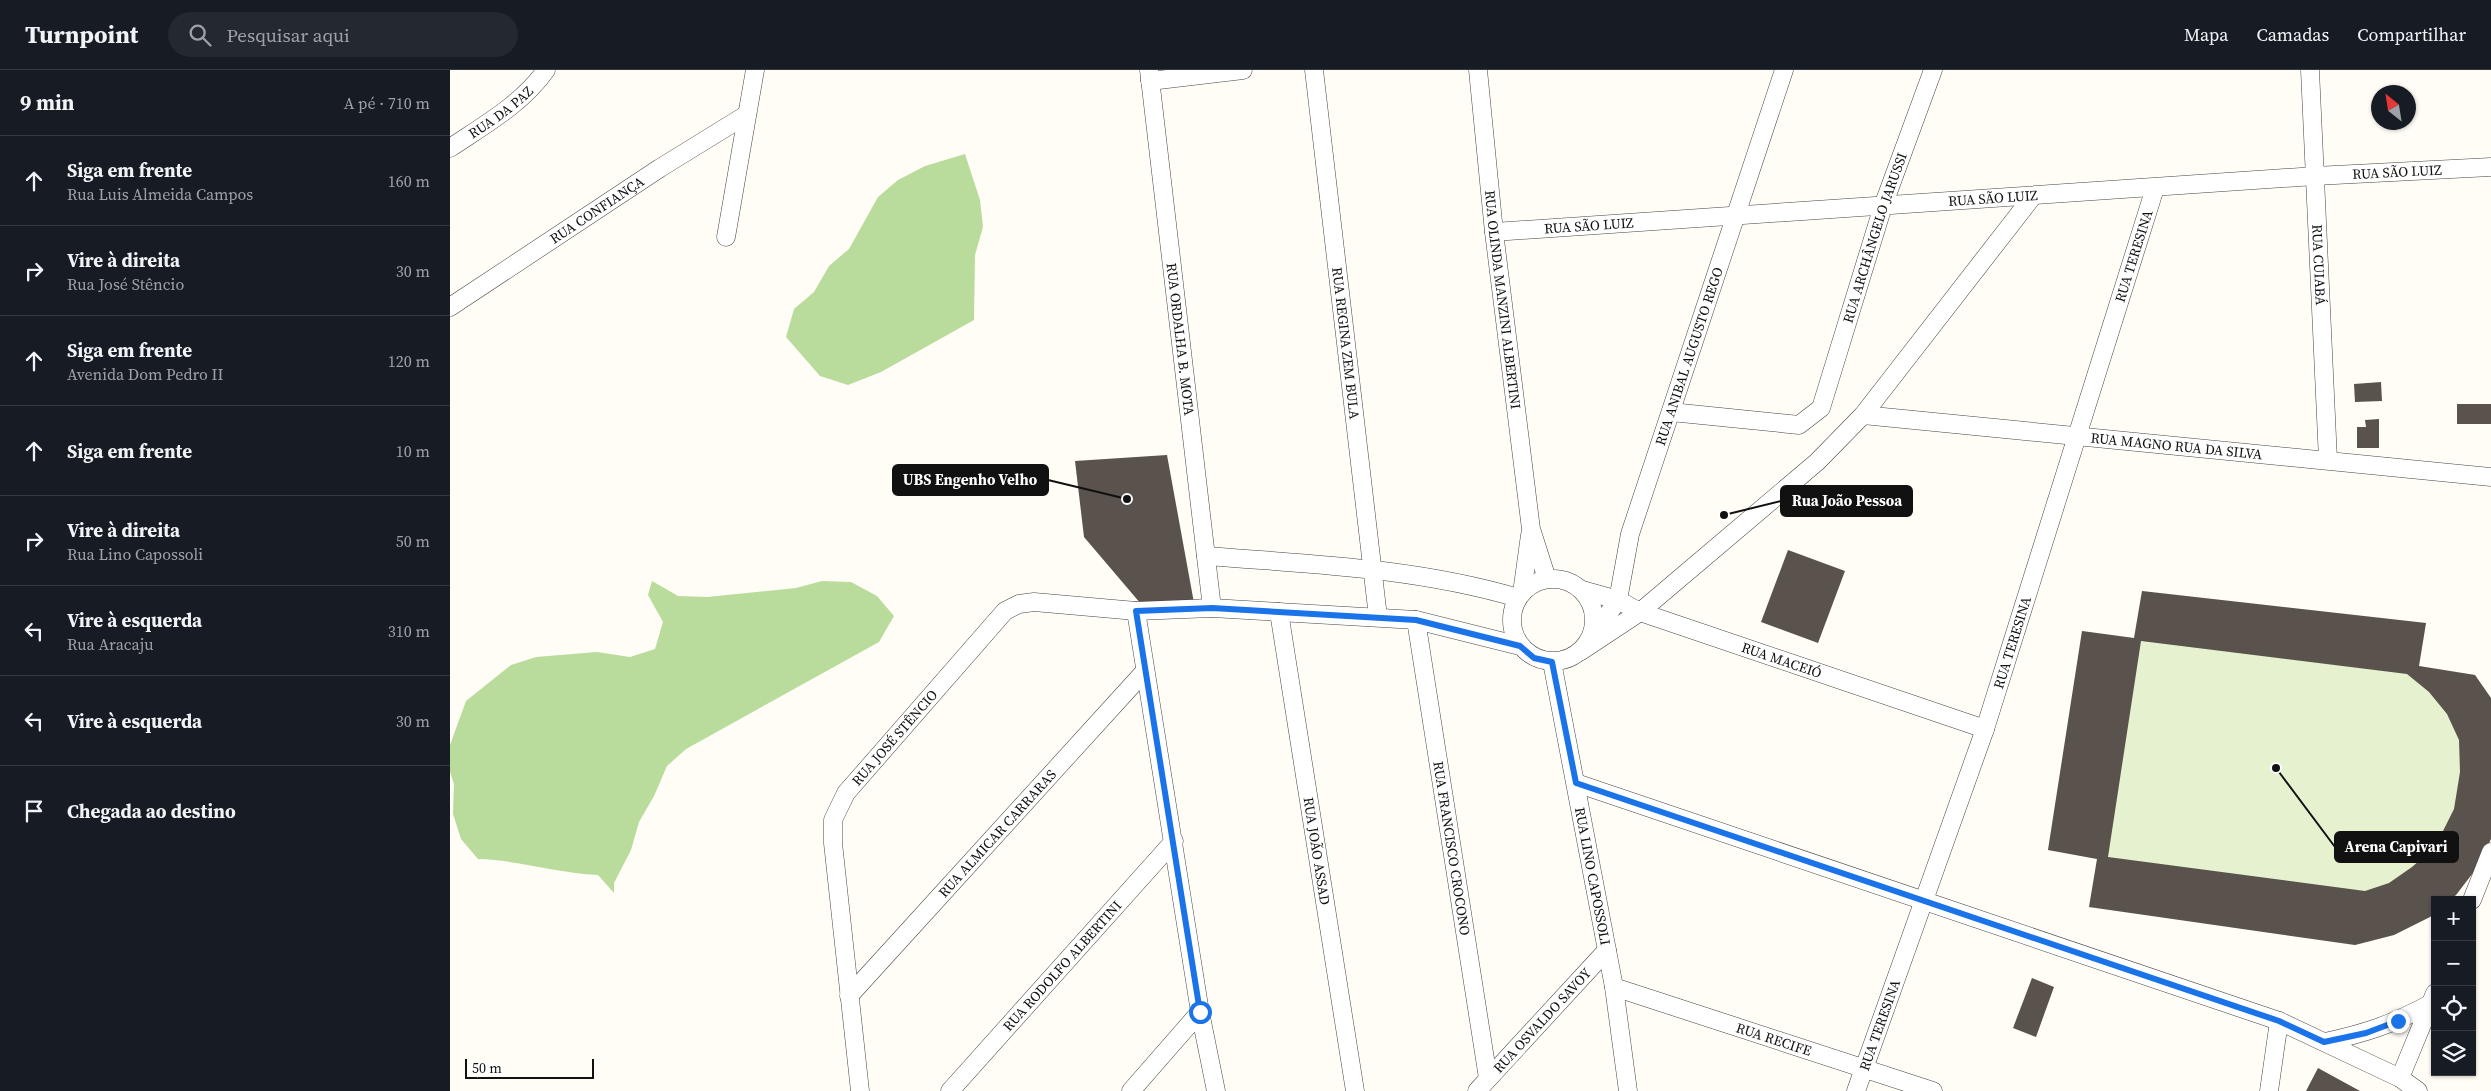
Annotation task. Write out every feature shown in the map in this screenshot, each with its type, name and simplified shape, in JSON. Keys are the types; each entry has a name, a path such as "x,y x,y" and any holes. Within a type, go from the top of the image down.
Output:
{"street":[{"name":"RUA DA PAZ","path":"450,148 513,104 538,81 546,70"},
{"path":"726,237 755,70"},
{"path":"1149,75 1243,70"},
{"name":"RUA REGINA ZEM BULA","path":"1314,70 1378,617"},
{"name":"RUA OLINDA MANZINI ALBERTINI","path":"1478,70 1494,232 1531,529 1547,579"},
{"name":"RUA ANIBAL AUGUSTO REGO","path":"1586,645 1618,600 1630,534 1784,70"},
{"name":"RUA ARCHÂNGELO JARUSSI","path":"1671,412 1799,425 1821,408 1883,206 1933,70"},
{"name":"RUA CUIABÁ","path":"2310,70 2328,460"},
{"name":"RUA ORDALHA B. MOTA","path":"1149,75 1212,608"},
{"name":"RUA CONFIANÇA","path":"450,307 660,168 746,115"},
{"name":"RUA SÃO LUIZ","path":"1494,232 2315,176 2491,167"},
{"name":"RUA TERESINA","path":"1856,1091 1985,729 2154,188"},
{"path":"1586,645 1595,623 1592,605 1582,590 1566,580 1547,579 1530,586 1520,596 1512,614 1513,631 1520,646 1534,658 1552,662 1568,659 1586,645 1640,612 1817,462 1863,415 2033,196"},
{"name":"RUA MAGNO RUA DA SILVA","path":"1863,415 2490,474"},
{"name":"RUA OLINDA MANZINI ALBERTINI","path":"1520,596 1531,529"},
{"path":"1206,556 1372,569 1520,596"},
{"name":"RUA MACEIÓ","path":"1582,590 1618,600 1640,612 1985,729"},
{"name":"RUA JOSÉ STÊNCIO","path":"860,1091 833,843 833,820 846,793 1005,611 1019,604 1034,602 1136,611 1212,608 1378,617 1416,620 1520,646"},
{"path":"1136,611 1200,1012 1216,1091"},
{"name":"RUA JOÃO ASSAD","path":"1279,612 1355,1091"},
{"name":"RUA FRANCISCO CROCONO","path":"1416,620 1483,1085"},
{"name":"RUA LINO CAPOSSOLI","path":"1552,662 1614,987 1628,1091"},
{"name":"RUA ALMICAR CARRARAS","path":"849,996 1145,671"},
{"path":"1576,783 2279,1021 2400,1078 2418,1091"},
{"name":"RUA RODOLFO ALBERTINI","path":"950,1091 1174,841"},
{"path":"2474,896 2491,852"},
{"name":"RUA OSVALDO SAVOY","path":"1483,1085 1607,950"},
{"name":"RUA RECIFE","path":"1614,987 1933,1091"},
{"path":"2324,1042 2366,1033 2398,1021 2431,999"},
{"path":"2400,1078 2431,1000"},
{"path":"1131,1091 1200,1012"},
{"path":"2269,1091 2279,1021"}],"green space":[{"path":"965,154 980,200 983,227 975,255 974,320 881,372 848,385 820,376 786,337 794,309 814,292 829,266 849,249 878,197 898,180 925,166"},
{"path":"652,581 678,596 707,597 796,588 822,581 851,582 877,596 894,616 879,642 686,749 667,766 654,796 639,822 631,850 614,883 614,893 598,875 478,859 461,839 453,814 454,784 450,772 450,745 466,701 511,665 536,657 597,652 630,657 655,649 663,622 648,595"},
{"path":"2142,591 2426,623 2419,666 2475,675 2491,698 2491,839 2476,869 2453,896 2431,896 2430,917 2394,935 2355,945 2089,907 2097,859 2048,850 2082,631 2134,638"}],"building":[{"path":"2381,382 2382,401 2355,402 2354,384"},
{"path":"2457,404 2491,404 2491,424 2457,424"},
{"path":"2379,419 2379,448 2357,448 2357,427 2366,427 2365,420"},
{"path":"1167,455 1194,603 1141,604 1084,537 1075,461"},
{"path":"1788,550 1845,571 1818,643 1761,622"},
{"path":"2142,591 2426,623 2419,666 2475,675 2491,698 2491,839 2476,869 2455,896 2431,896 2430,917 2394,935 2355,945 2089,907 2097,859 2048,850 2082,631 2134,638","holes":["2141,641 2407,674 2429,692 2447,714 2459,740 2460,772 2454,809 2435,847 2412,867 2389,883 2365,891 2108,857"]},
{"path":"2032,978 2054,987 2036,1037 2013,1028"},
{"path":"2318,1068 2360,1091 2306,1091"}],"place":[{"name":"UBS Engenho Velho","path":"1127,499"},
{"name":"Rua João Pessoa","path":"1724,515"},
{"name":"Arena Capivari","path":"2276,768"}],"route":[{"path":"1200,1012 1136,611 1212,608 1416,620 1520,646 1534,658 1552,662 1576,783 2279,1021 2324,1042 2366,1033 2398,1021"}]}
